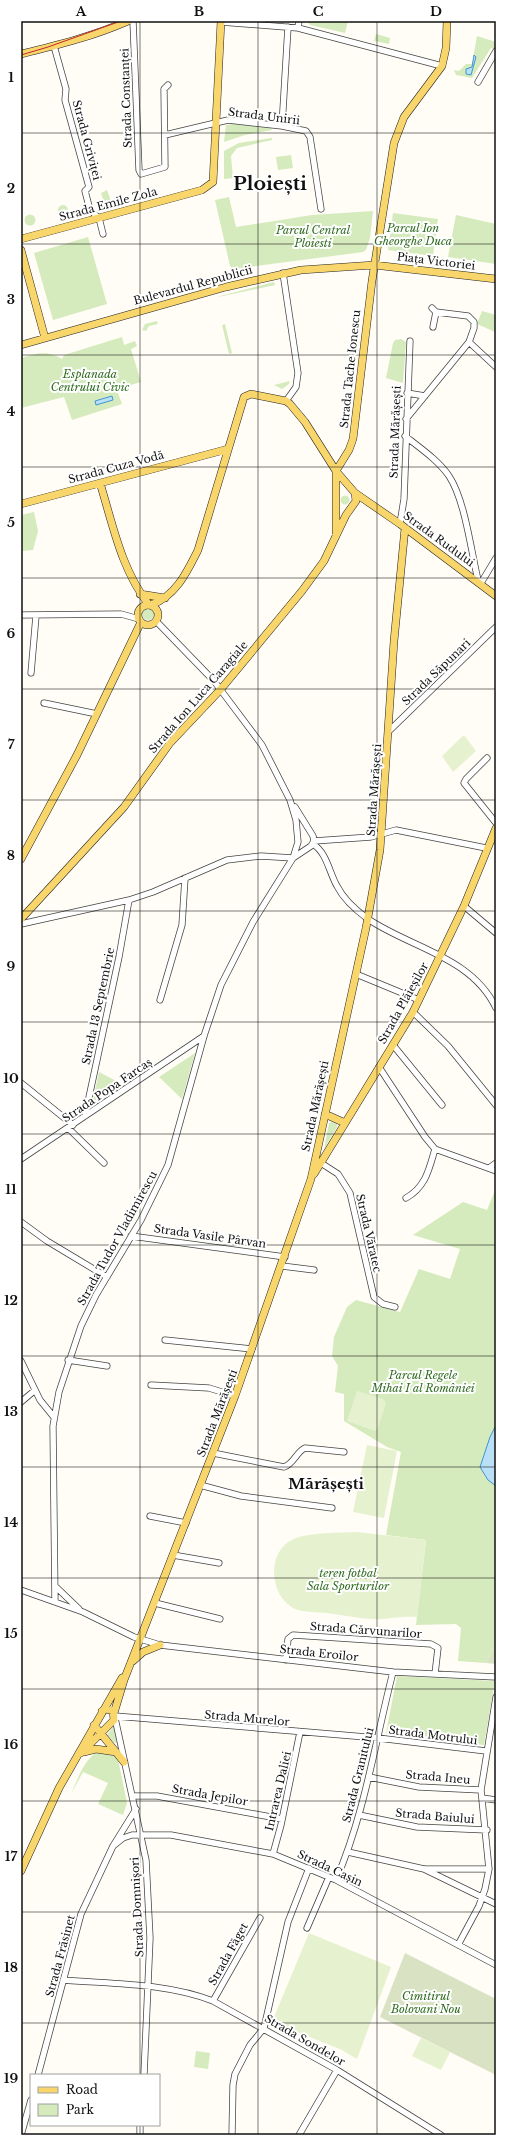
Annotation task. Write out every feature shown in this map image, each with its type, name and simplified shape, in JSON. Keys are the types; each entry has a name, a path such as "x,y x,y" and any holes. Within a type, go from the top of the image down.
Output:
{"main road":[{"path":"21,54 106,31 128,21"},
{"path":"442,66 446,48 446,21"},
{"path":"216,122 221,22"},
{"name":"Strada Tache Ionescu","path":"336,471 345,458 353,439 374,265 396,135 410,108 442,66"},
{"name":"Strada Emile Zola","path":"21,239 202,190 210,186 214,177 216,122"},
{"path":"21,250 45,338"},
{"name":"Bulevardul Republicii","path":"21,345 191,296 283,273 318,268 374,265"},
{"name":"Piața Victoriei","path":"374,265 496,280"},
{"path":"21,858 61,786 97,714 140,620 140,609 165,598 181,582 198,550 243,398 249,394 286,401 305,422 336,471 354,492"},
{"name":"Strada Cuza Vodă","path":"21,504 216,450 228,451"},
{"name":"Strada Ion Luca Caragiale","path":"336,471 336,536"},
{"path":"100,483 123,559 140,594 157,611 156,621 148,624 140,620"},
{"path":"354,492 343,489 336,500 343,508 367,502"},
{"name":"Strada Ion Luca Caragiale","path":"21,919 124,807 170,743 221,689 316,573 353,506 354,492"},
{"name":"Strada Rudului","path":"354,492 403,526 496,596"},
{"name":"Strada Mărășești","path":"75,1760 101,1734 114,1718 131,1662 235,1396 282,1266 311,1179 356,974 382,834 403,526"},
{"path":"140,594 165,598"},
{"name":"Strada Plăieșilor","path":"311,1179 413,1012 441,957 464,906 486,848 496,828"},
{"path":"325,1114 345,1123"},
{"path":"131,1662 143,1652 160,1645"},
{"name":"Strada Mărășești","path":"21,1871 53,1799 131,1662"},
{"path":"109,1709 114,1718 103,1724 101,1714 109,1709"},
{"path":"94,1725 124,1762"},
{"path":"82,1753 96,1749 116,1752"}],"street":[{"name":"Strada Constanței","path":"133,21 138,170 142,174 165,167 165,135"},
{"path":"298,28 299,21"},
{"path":"221,22 298,28 442,66"},
{"path":"282,126 288,27"},
{"name":"Strada Griviței","path":"54,46 66,89 65,100 89,187 85,191 90,210 99,218 103,234"},
{"path":"478,82 496,51"},
{"path":"165,135 164,89 168,85"},
{"name":"Strada Unirii","path":"165,135 228,120 282,126 306,131 309,134 321,209"},
{"path":"283,273 298,373 296,387 286,401"},
{"path":"406,420 469,342 474,328 472,319 468,316 434,310 433,328"},
{"name":"Strada Mărășești","path":"403,526 405,436 410,341"},
{"path":"469,342 496,367"},
{"path":"407,393 425,396"},
{"path":"405,436 436,462 454,485 479,582"},
{"path":"479,582 496,558"},
{"path":"21,615 121,614 140,620"},
{"path":"30,673 36,616"},
{"path":"156,621 221,689 272,761 290,800 312,833 314,842 320,849 342,894 367,919 465,971 481,984 496,1008"},
{"name":"Strada Săpunari","path":"389,731 496,628"},
{"path":"44,702 97,714"},
{"path":"487,758 466,779 464,783 496,823"},
{"path":"290,800 298,839 301,846 307,848 314,842 371,837 396,830 486,848"},
{"path":"298,839 304,831 312,833"},
{"name":"Strada Tudor Vladimirescu","path":"56,1602 53,1416 68,1360 86,1315 132,1236 168,1165 214,1002 232,960 253,922 293,858 298,839"},
{"name":"Strada Tudor Vladimirescu","path":"293,858 307,848"},
{"path":"21,924 129,900 214,866 240,858 261,856 293,858"},
{"path":"160,1000 182,925 186,878"},
{"name":"Strada 13 Septembrie","path":"85,1116 129,900"},
{"path":"464,906 496,933"},
{"path":"356,974 419,1000"},
{"path":"413,1012 448,1046 496,1105"},
{"name":"Strada Popa Farcaș","path":"21,1160 204,1036"},
{"path":"393,1045 442,1105"},
{"path":"379,1067 424,1137 435,1149 496,1171"},
{"path":"21,1083 70,1126 104,1163"},
{"path":"406,1198 419,1189 424,1183 435,1149"},
{"name":"Strada Văratec","path":"321,1163 338,1174 350,1193 374,1297 383,1304 395,1307"},
{"path":"489,1168 496,1163"},
{"path":"21,1222 47,1241 107,1277"},
{"name":"Strada Vasile Pârvan","path":"132,1236 285,1257"},
{"path":"282,1266 314,1270"},
{"path":"164,1340 252,1349"},
{"path":"68,1360 108,1366"},
{"path":"21,1361 34,1391 53,1416"},
{"path":"151,1385 209,1388 235,1396"},
{"path":"21,1402 34,1391"},
{"path":"213,1453 284,1467 290,1464 298,1453 305,1448 344,1452"},
{"path":"200,1485 241,1496 332,1508"},
{"path":"150,1516 186,1523"},
{"path":"173,1555 219,1563"},
{"path":"55,1586 83,1612"},
{"path":"21,1590 83,1612"},
{"path":"155,1603 220,1619"},
{"name":"Strada Eroilor","path":"83,1612 140,1640 160,1645 393,1672 496,1677"},
{"name":"Strada Cărvunarilor","path":"286,1660 287,1641 293,1635 431,1644 438,1648 435,1674"},
{"name":"Strada Granitului","path":"336,1880 348,1852 359,1815 393,1672"},
{"path":"458,1945 482,1897 489,1869 487,1830 482,1790 486,1751 496,1697"},
{"path":"118,1730 125,1716"},
{"name":"Strada Murelor","path":"114,1718 125,1716 378,1738"},
{"name":"Strada Domnișori","path":"114,1718 142,1834 148,1892 149,1987 144,2074"},
{"name":"Intrarea Daliei","path":"273,1854 282,1819 300,1732"},
{"name":"Strada Motrului","path":"378,1738 486,1751"},
{"name":"Strada Ineu","path":"369,1777 419,1787 482,1790"},
{"name":"Strada Jepilor","path":"133,1796 157,1796 282,1819"},
{"path":"482,1798 496,1800"},
{"name":"Strada Frăsinet","path":"38,2074 81,1914 112,1846 136,1809"},
{"name":"Strada Baiului","path":"359,1815 418,1827 487,1830"},
{"path":"112,1846 126,1836 142,1834"},
{"name":"Strada Cașin","path":"142,1834 177,1836 273,1854 336,1880 496,1965"},
{"path":"348,1852 424,1870 496,1904"},
{"path":"232,2135 233,2085 235,2074 250,2045 264,2028 288,1922 310,1868"},
{"path":"424,1870 489,1869"},
{"path":"307,1928 329,1877"},
{"name":"Strada Făget","path":"213,2001 260,1918"},
{"name":"Strada Sondelor","path":"63,1980 149,1987 193,1994 213,2001 264,2028 337,2070 441,2135"},
{"path":"299,2135 337,2070"},
{"path":"21,2135 30,2104"}],"green space":[{"path":"307,21 348,21 345,33 310,25"},
{"path":"376,34 390,38 389,44 374,41"},
{"path":"477,36 496,42 494,49 491,48 472,78 456,75 454,70 459,71 466,64 472,64"},
{"path":"233,124 271,128 272,130 245,135 224,142 226,125"},
{"path":"272,138 272,140 237,148 231,156 233,178 224,179 224,151 239,143"},
{"path":"291,155 293,168 278,170 276,157"},
{"path":"107,190 111,201 104,203 101,193"},
{"name":"Parcul Central Ploiesti","path":"229,197 236,227 312,215 373,211 370,238 366,250 363,252 233,269 230,266 215,200"},
{"path":"61,205 65,205 67,206 67,214 61,215 58,212 58,208"},
{"name":"Parcul Ion Gheorghe Duca","path":"393,213 438,219 433,256 388,250"},
{"path":"28,215 32,215 34,216 34,224 28,225 25,222 25,218"},
{"path":"456,215 496,224 496,264 448,257"},
{"path":"88,237 107,304 53,320 34,253"},
{"path":"274,282 275,285 218,297 220,296"},
{"path":"482,311 496,315 495,332 477,324"},
{"path":"157,321 158,324 149,326 146,331 142,330 145,324"},
{"path":"225,324 232,353 229,354 222,325"},
{"name":"Esplanada Centrului Civic","path":"122,337 124,345 135,341 137,346 131,349 141,382 120,388 121,391 118,393 122,404 72,420 64,397 21,408 21,358 46,353 62,359 64,355"},
{"path":"401,339 406,342 403,383 386,378 393,343 395,340"},
{"path":"290,381 289,384 282,389 274,385"},
{"path":"345,495 350,500 345,505 340,500"},
{"path":"34,512 38,531 33,550 21,551 21,515"},
{"path":"146,608 150,608 154,614 150,620 146,620 142,616 142,612"},
{"path":"464,735 476,751 453,772 442,756"},
{"path":"195,1053 182,1099 159,1077"},
{"path":"99,1072 124,1085 92,1104"},
{"path":"332,1122 337,1124 337,1127 324,1149 329,1123"},
{"name":"Parcul Regele Mihai I al României","path":"496,1188 496,1643 486,1663 458,1661 461,1628 456,1624 416,1625 426,1540 386,1535 401,1452 387,1447 344,1421 344,1394 335,1392 338,1366 332,1356 334,1337 347,1307 356,1300 400,1312 419,1269 450,1279 460,1249 413,1235 463,1202 487,1210"},
{"path":"357,1391 383,1399 386,1403 378,1428 375,1431 347,1421"},
{"path":"367,1445 397,1451 384,1518 353,1512"},
{"name":"teren fotbal Sala Sporturilor","path":"357,1532 426,1540 417,1617 369,1619 301,1611 288,1604 281,1596 276,1585 274,1574 275,1563 279,1552 286,1544 303,1536 326,1533"},
{"path":"496,1643 496,1664 486,1663"},
{"path":"397,1676 495,1681 484,1745 386,1733"},
{"path":"114,1726 117,1743 115,1743 107,1735"},
{"path":"97,1752 110,1753 118,1759 127,1803 123,1815 98,1804 108,1783 83,1772 71,1794 84,1765"},
{"path":"309,1933 391,1967 357,2059 342,2050 272,2022"},
{"name":"Cimitirul Bolovani Nou","path":"405,1953 496,1999 496,2075 380,2017"},
{"path":"421,2038 450,2052 441,2070 412,2056"},
{"path":"196,2051 210,2053 208,2069 194,2067"}],"water":[{"path":"474,55 476,57 471,75 466,74 466,69 472,67"},
{"path":"112,396 113,400 96,405 95,401"},
{"path":"496,1425 496,1486 488,1480 480,1467 490,1437"}],"tram line":[{"path":"21,55 121,21"}],"district":[{"name":"Ploiești","path":"270,183"},
{"name":"Mărășești","path":"326,1484"}]}
